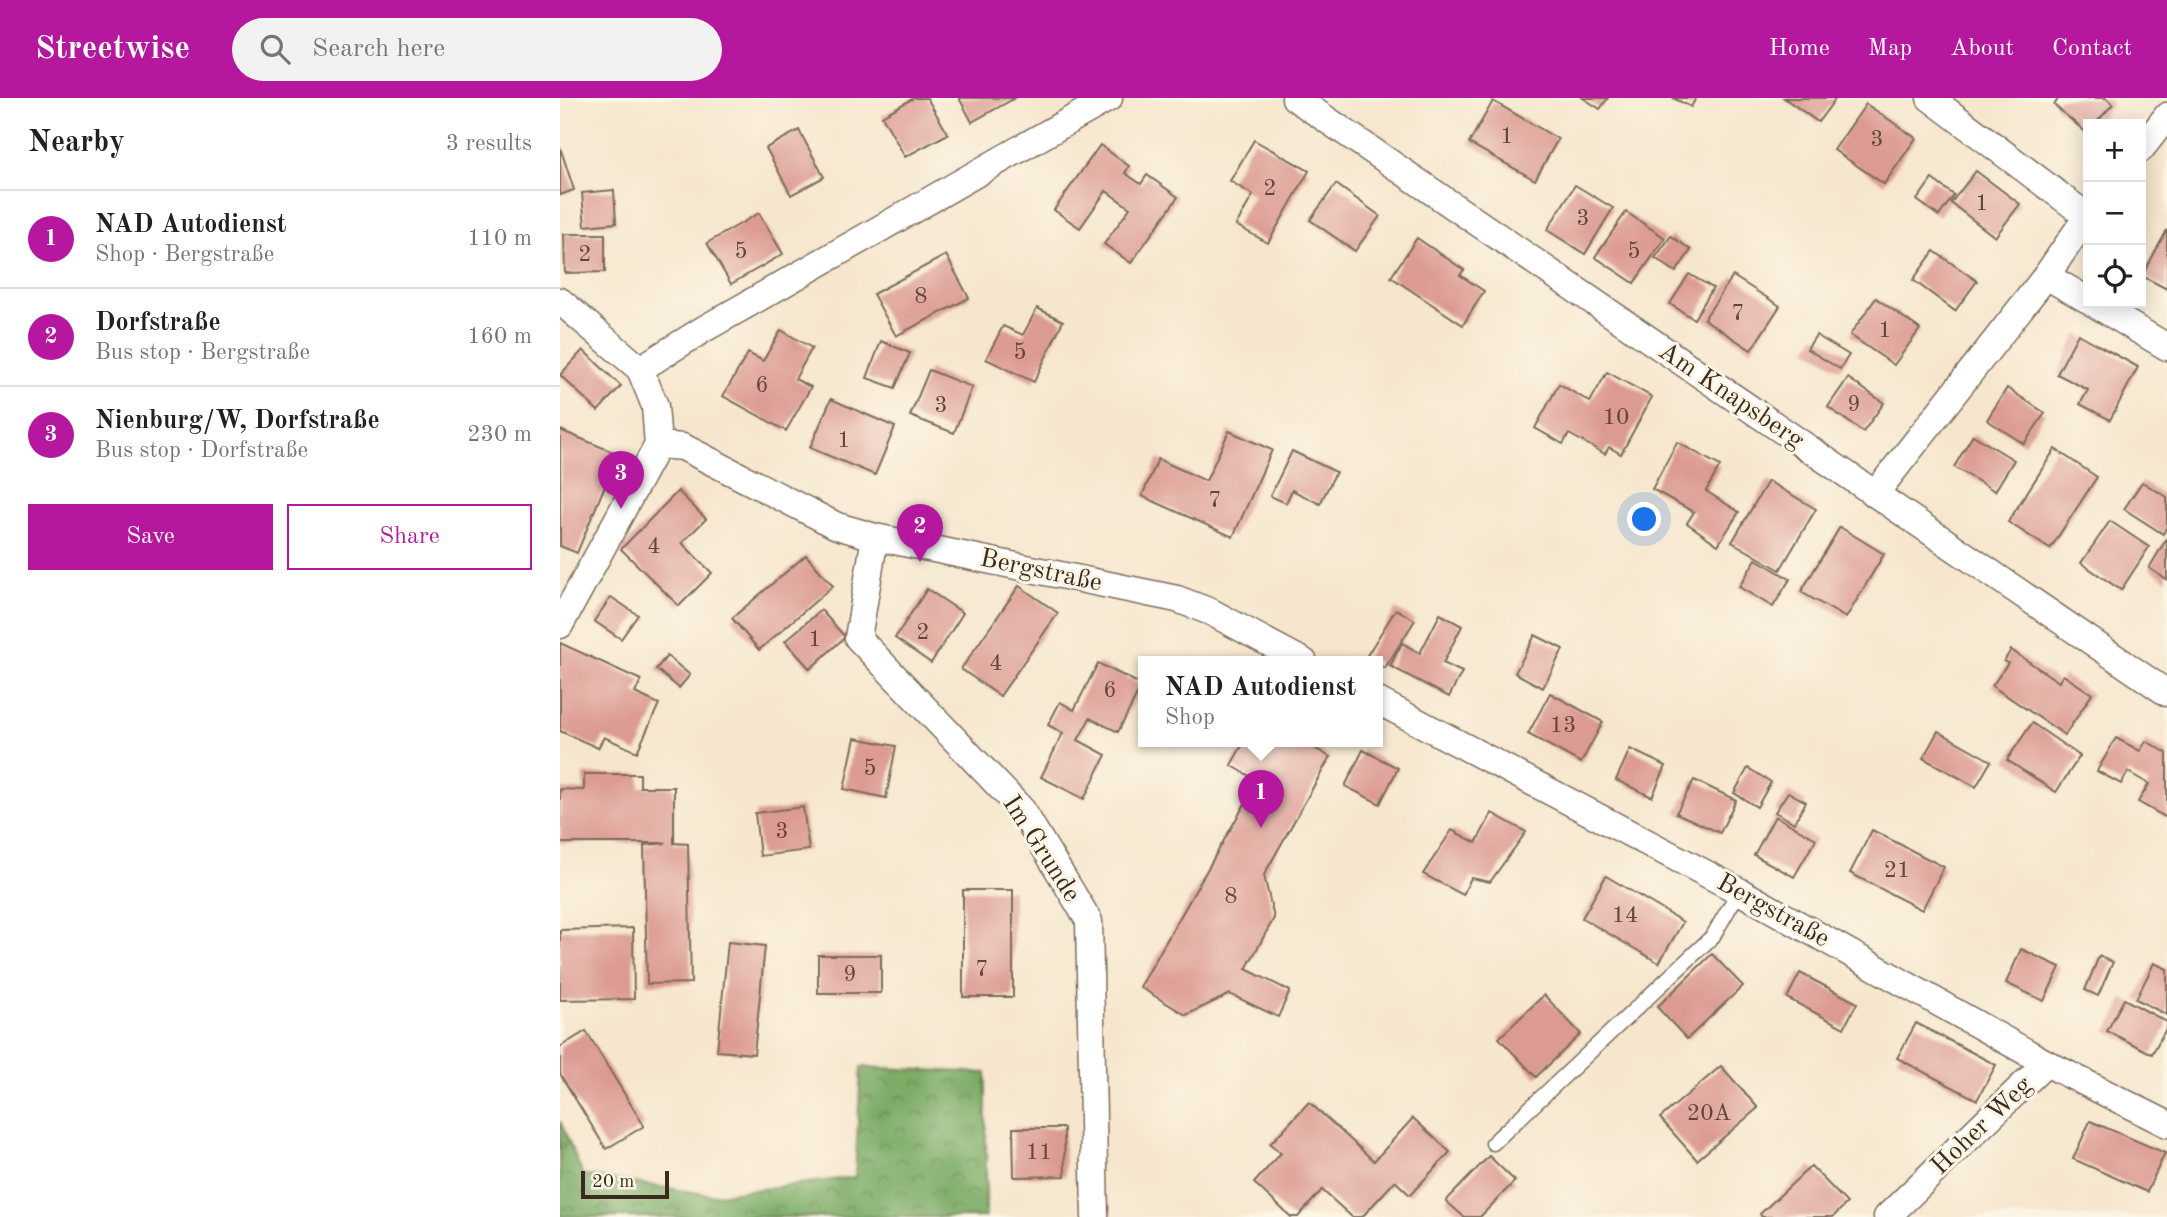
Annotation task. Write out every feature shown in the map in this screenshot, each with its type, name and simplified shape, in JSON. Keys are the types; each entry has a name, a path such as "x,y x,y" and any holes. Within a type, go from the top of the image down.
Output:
{"street":[{"path":"640,369 704,329 1109,98"},
{"name":"Am Knapsberg","path":"1295,98 2167,693"},
{"path":"1930,98 2083,211"},
{"path":"2146,143 2167,116"},
{"path":"1875,494 2046,275 2083,222"},
{"path":"2046,275 2083,297"},
{"path":"560,301 640,369 655,407 658,445 560,625"},
{"path":"2102,308 2167,346"},
{"name":"Bergstraße","path":"658,445 683,447 837,526 875,537 1177,599 1211,612 1293,656"},
{"name":"Im Grunde","path":"875,537 858,638 1022,810 1089,922 1095,1217"},
{"name":"Bergstraße","path":"1383,704 1739,891 2046,1063 2167,1124"},
{"name":"Hoher Weg","path":"1887,1217 2046,1063"}],"lane":[{"path":"1493,1143 1713,936 1739,891"}],"green space":[{"path":"861,1067 986,1073 986,1217 560,1217 560,1121 583,1175 712,1195 855,1177"}],"building":[{"path":"914,98 927,98 948,134 905,157 882,116"},
{"path":"959,98 1015,98 972,122"},
{"path":"1583,98 1608,98 1600,109"},
{"path":"1673,98 1696,98 1691,107"},
{"path":"1784,98 1836,98 1818,122"},
{"path":"2059,98 2106,98 2113,104 2100,119 2083,119 2083,130 2054,105"},
{"path":"1493,101 1558,139 1535,180 1469,143"},
{"path":"1866,104 1916,138 1884,184 1834,150"},
{"path":"799,130 824,177 791,195 766,148"},
{"path":"1254,140 1309,171 1268,243 1236,225 1253,195 1230,181"},
{"path":"1100,145 1129,166 1125,173 1141,184 1147,175 1178,197 1131,263 1104,244 1130,208 1106,191 1080,228 1054,210"},
{"path":"560,147 574,190 560,195"},
{"path":"1976,171 2020,204 1995,237 1951,203"},
{"path":"1932,179 1954,195 1939,216 1917,200"},
{"path":"1336,184 1380,216 1355,251 1310,220"},
{"path":"1575,185 1613,208 1585,254 1547,230"},
{"path":"614,190 616,223 585,226 582,193"},
{"path":"1626,212 1665,238 1634,283 1595,257"},
{"path":"759,213 783,254 731,284 707,243"},
{"path":"2167,230 2167,289 2146,278 2146,269"},
{"path":"564,234 605,234 605,272 565,273"},
{"path":"1671,236 1691,250 1676,272 1655,258"},
{"path":"1417,238 1464,270 1460,275 1484,291 1463,325 1391,277"},
{"path":"1934,251 1977,281 1955,311 1913,280"},
{"path":"946,255 969,298 896,336 873,294"},
{"path":"1689,274 1713,288 1694,319 1670,304"},
{"path":"1733,276 1780,306 1751,350 1704,319"},
{"path":"1876,298 1920,329 1894,365 1850,335"},
{"path":"1037,308 1063,321 1034,382 986,359 1003,326 1023,335"},
{"path":"781,330 812,348 795,379 811,387 786,431 723,396 748,353 763,361"},
{"path":"2078,334 2138,367 2110,420 2080,404 2088,390 2057,374"},
{"path":"1816,335 1849,355 1840,369 1807,349"},
{"path":"881,341 910,353 895,388 867,378"},
{"path":"583,350 621,386 598,411 560,375"},
{"path":"929,370 972,387 954,433 910,416"},
{"path":"1607,372 1652,397 1621,454 1609,447 1605,454 1569,434 1563,444 1535,428 1559,384 1590,402"},
{"path":"1848,378 1884,403 1863,432 1828,407"},
{"path":"2007,388 2045,413 2024,444 1987,420"},
{"path":"831,399 895,427 875,475 810,448"},
{"path":"560,430 618,454 577,553 560,546"},
{"path":"1229,431 1272,450 1233,537 1142,496 1158,459 1206,481"},
{"path":"1973,435 2014,460 1995,491 1954,467"},
{"path":"1677,442 1720,466 1706,491 1739,512 1718,545 1687,523 1694,512 1652,489"},
{"path":"2055,449 2097,477 2050,549 2008,522"},
{"path":"1292,451 1336,472 1320,504 1292,490 1286,503 1270,496"},
{"path":"1768,481 1816,509 1780,570 1732,542"},
{"path":"2142,482 2167,497 2167,526 2163,534 2124,509"},
{"path":"678,491 706,519 682,543 712,573 679,606 621,549"},
{"path":"2110,521 2149,547 2121,590 2081,563"},
{"path":"1840,527 1884,554 1846,618 1801,592"},
{"path":"2167,538 2167,580 2149,568"},
{"path":"806,555 833,586 759,650 732,618"},
{"path":"1756,559 1790,579 1773,607 1739,587"},
{"path":"1019,586 1058,613 1000,696 961,669"},
{"path":"927,589 963,613 931,663 895,638"},
{"path":"611,597 638,615 621,639 594,621"},
{"path":"1396,609 1415,620 1385,668 1383,656 1367,656"},
{"path":"821,610 845,637 810,669 785,641"},
{"path":"1440,614 1462,626 1443,663 1462,672 1449,697 1390,666 1402,643 1420,653"},
{"path":"1535,635 1563,649 1543,688 1515,673"},
{"path":"560,643 641,680 635,693 659,704 637,752 604,737 598,748 560,731"},
{"path":"2011,650 2059,682 2063,675 2092,694 2065,735 1992,686 2008,663 2004,661"},
{"path":"667,656 690,675 679,688 656,669"},
{"path":"1098,663 1138,683 1138,693 1118,732 1090,718 1078,740 1106,755 1084,799 1041,777 1063,733 1048,725 1060,702 1074,710"},
{"path":"1550,693 1603,722 1581,763 1528,734"},
{"path":"2032,723 2080,756 2056,792 2007,760"},
{"path":"1938,731 1991,761 1976,787 1923,758"},
{"path":"855,738 896,746 886,798 844,789"},
{"path":"2116,738 2140,751 2146,741 2167,753 2167,818 2138,802 2149,784 2128,772 2121,784 2097,771"},
{"path":"1241,747 1313,747 1330,757 1264,875 1274,918 1246,969 1290,991 1278,1017 1230,994 1186,1015 1140,987 1258,781 1231,765"},
{"path":"1630,749 1666,766 1652,797 1616,780"},
{"path":"1363,750 1398,768 1380,804 1345,786"},
{"path":"1748,768 1771,782 1757,807 1734,793"},
{"path":"584,774 640,774 640,787 674,787 674,843 688,844 691,983 647,984 644,845 666,843 560,843 560,789 584,790"},
{"path":"1694,780 1736,800 1720,833 1676,813"},
{"path":"1788,792 1806,802 1794,823 1775,812"},
{"path":"803,807 809,850 760,856 755,813"},
{"path":"1492,813 1526,832 1490,882 1471,878 1463,895 1423,874 1452,830 1476,843"},
{"path":"1775,816 1816,839 1794,877 1754,855"},
{"path":"1872,830 1944,867 1922,910 1850,873"},
{"path":"1606,876 1683,922 1659,963 1582,918"},
{"path":"963,890 1013,890 1013,997 963,997"},
{"path":"633,928 634,999 560,1000 560,930"},
{"path":"728,942 765,946 754,1054 717,1051"},
{"path":"2021,949 2060,967 2044,1001 2006,983"},
{"path":"1712,954 1743,986 1687,1039 1657,1007"},
{"path":"818,955 881,955 881,993 818,993"},
{"path":"2099,956 2113,962 2098,996 2085,990"},
{"path":"2154,963 2167,969 2167,1015 2136,999"},
{"path":"1800,973 1857,1003 1844,1028 1787,998"},
{"path":"1544,995 1581,1034 1536,1077 1499,1038"},
{"path":"2124,999 2167,1022 2167,1027 2152,1054 2107,1031"},
{"path":"1916,1023 1996,1065 1977,1100 1897,1058"},
{"path":"586,1031 644,1126 606,1149 560,1074 560,1047"},
{"path":"1721,1066 1758,1108 1697,1160 1660,1118"},
{"path":"1309,1102 1374,1161 1413,1118 1450,1152 1410,1195 1395,1181 1362,1217 1352,1217 1322,1190 1298,1217 1291,1217 1254,1183 1281,1153 1270,1144"},
{"path":"2090,1121 2165,1153 2147,1192 2073,1159"},
{"path":"1013,1128 1064,1128 1065,1176 1014,1177"},
{"path":"1489,1156 1515,1181 1480,1217 1464,1217 1446,1201"},
{"path":"1811,1166 1847,1203 1833,1217 1762,1217 1760,1214"}],"place":[{"name":"Nienburg/W, Dorfstraße","path":"621,509"},
{"name":"Dorfstraße","path":"920,562"},
{"name":"NAD Autodienst","path":"1261,828"}]}
